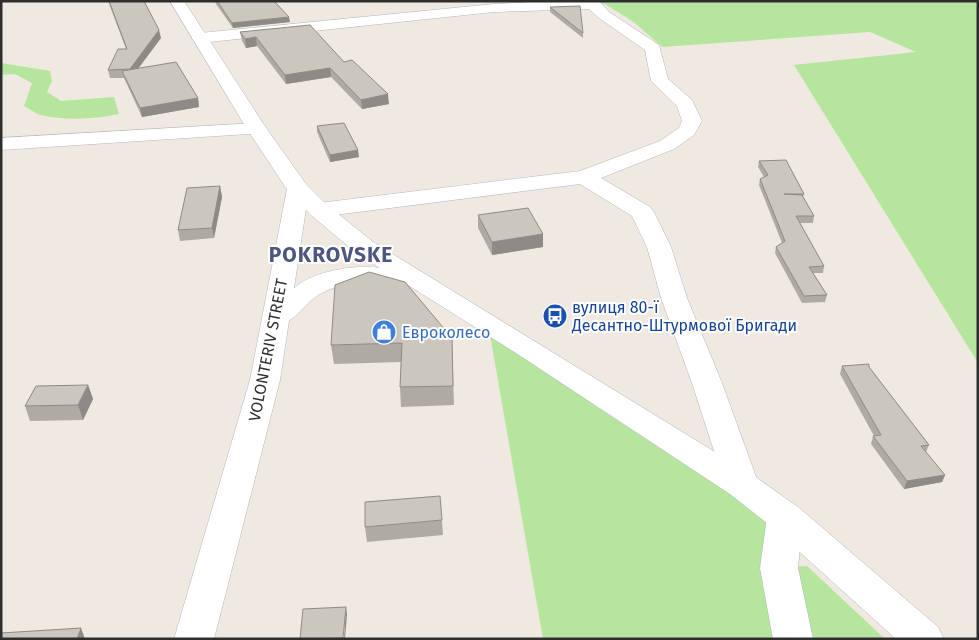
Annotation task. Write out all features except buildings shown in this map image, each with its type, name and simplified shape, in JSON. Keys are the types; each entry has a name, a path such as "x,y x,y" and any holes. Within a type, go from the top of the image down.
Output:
{"street":[{"path":"177,1 257,129 308,200 364,247 430,286 742,485 785,517 924,639"},
{"path":"200,38 494,8 593,4 604,15 653,48 660,81 685,104 692,120 687,131 667,145 584,177 308,200"},
{"path":"1,144 257,129"},
{"path":"584,177 642,212 659,247 674,298 707,383 742,485"},
{"name":"VOLONTERIV STREET","path":"194,639 250,438 265,380 271,338 308,200"},
{"path":"277,317 311,288 341,277 356,274 378,275 430,286"},
{"path":"785,517 779,568 793,639"}],"green space":[{"path":"575,1 978,1 978,363 794,65 916,52 870,32 662,47 635,23 605,4"},
{"path":"1,63 50,71 52,81 47,92 61,101 114,97 119,114 70,119 37,114 24,106 32,83 15,74 1,75"},
{"path":"488,323 785,517 779,568 807,566 885,639 543,639"}],"place":[{"name":"вулиця 80-ї Десантно-Штурмової Бригади","path":"555,316"},
{"name":"Евроколесо","path":"384,332"}],"district":[{"name":"POKROVSKE","path":"331,255"}]}
